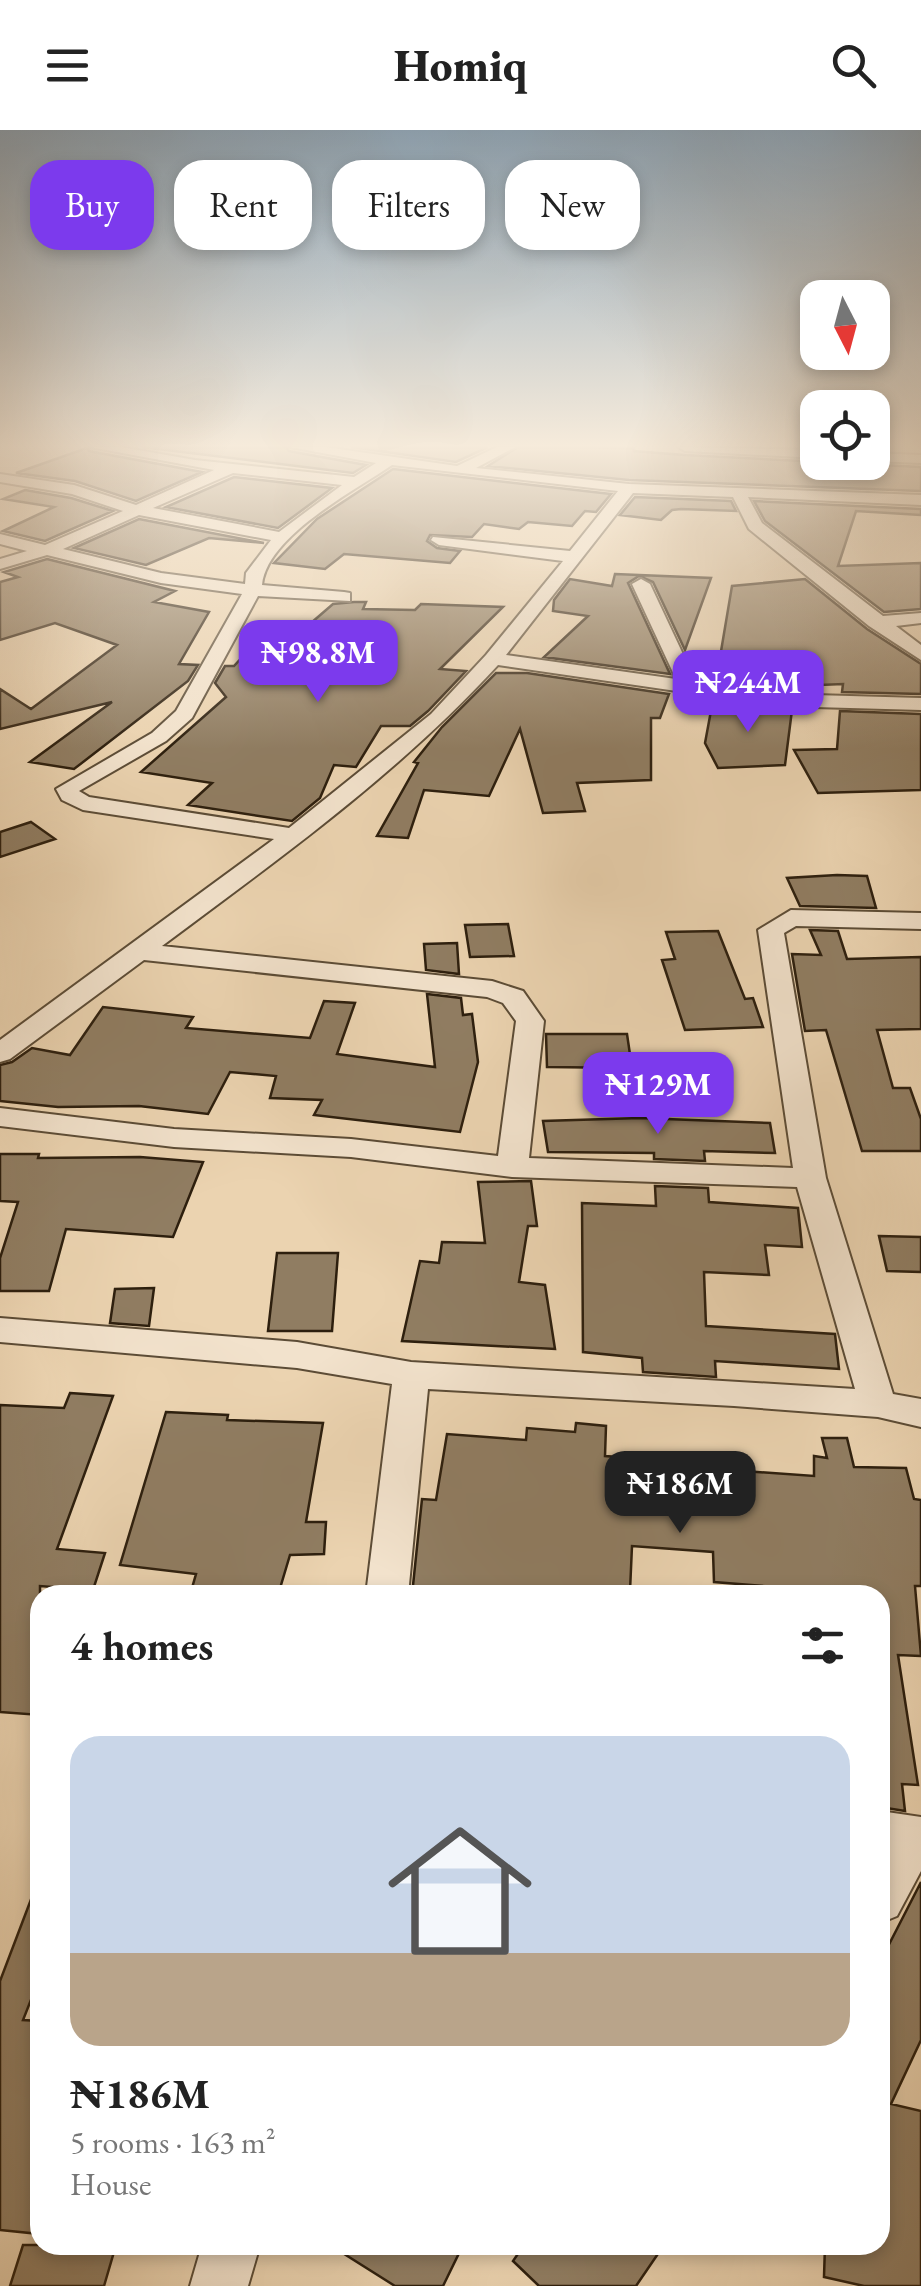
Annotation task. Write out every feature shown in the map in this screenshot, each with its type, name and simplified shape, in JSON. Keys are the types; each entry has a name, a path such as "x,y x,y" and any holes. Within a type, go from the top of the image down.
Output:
{"street":[{"path":"43,548 161,578 344,596"},
{"path":"0,564 53,548"},
{"path":"271,548 256,563 250,579 253,590 185,714 159,737 67,791 83,803 292,836"},
{"path":"499,548 574,557"},
{"path":"0,1053 292,836 438,718 493,659 581,548"},
{"path":"781,548 921,654"},
{"path":"641,584 660,628 684,666 688,688"},
{"path":"875,622 921,618"},
{"path":"493,659 807,702 921,704"},
{"path":"878,1404 810,1178 771,930 791,918 921,920"},
{"path":"137,952 505,992 524,1008 530,1021 512,1167"},
{"path":"0,1118 174,1138 350,1148 512,1167 810,1178"},
{"path":"0,1330 297,1354 411,1375 591,1383 878,1404 921,1412"},
{"path":"388,1585 411,1375"},
{"path":"890,1874 905,1837"},
{"path":"219,2286 228,2255"}],"building":[{"path":"75,548 187,548 146,565"},
{"path":"289,548 460,551 450,563 344,554 325,569 274,563"},
{"path":"800,548 844,548 838,566 921,563 921,609 884,612"},
{"path":"47,559 175,591 154,602 209,612 179,664 198,665 188,681 74,769 30,762 112,702 0,729 0,689 31,709 117,645 55,623 0,640 0,582 18,577 4,572"},
{"path":"615,574 711,578 685,650 653,582 639,576 628,583 670,674 544,657 588,616 553,611 554,600 570,579 612,586"},
{"path":"805,579 867,629 921,664 921,694 842,692 843,684 795,686 794,691 716,681 732,586"},
{"path":"366,602 363,609 415,610 421,604 503,607 440,669 466,671 428,711 410,726 381,726 356,767 334,765 320,798 292,821 188,805 212,783 141,772 226,697 215,683 225,666 234,666 246,653 274,655 333,604"},
{"path":"496,673 527,673 669,694 660,718 651,718 651,780 577,783 585,811 543,813 520,729 489,796 424,790 408,838 377,836 418,763 414,762 442,727"},
{"path":"713,700 792,710 785,765 718,768 705,743"},
{"path":"840,711 921,714 921,790 818,793 794,750 837,749"},
{"path":"31,822 55,839 0,857 0,832"},
{"path":"867,876 876,908 800,906 787,878"},
{"path":"508,924 514,956 470,957 465,925"},
{"path":"810,930 838,931 847,959 921,957 921,1029 877,1030 893,1088 910,1088 921,1119 921,1151 862,1151 826,1030 805,1031 792,954 821,955"},
{"path":"718,931 745,999 753,998 763,1027 685,1030 662,960 675,959 666,932"},
{"path":"457,943 459,974 426,970 424,944"},
{"path":"427,994 461,998 463,1015 472,1014 478,1062 460,1132 314,1115 322,1100 270,1098 276,1076 230,1072 208,1114 139,1106 58,1107 0,1101 0,1065 32,1048 70,1055 103,1007 193,1017 186,1028 310,1038 324,1001 355,1003 337,1054 435,1067"},
{"path":"546,1034 627,1034 632,1068 547,1067"},
{"path":"640,1118 770,1123 775,1153 704,1151 705,1161 654,1159 654,1153 548,1152 543,1121"},
{"path":"0,1154 203,1162 173,1237 66,1229 49,1291 0,1291 0,1258 18,1202 0,1201"},
{"path":"531,1181 537,1226 528,1226 519,1282 545,1285 555,1349 402,1341 420,1261 439,1263 442,1242 485,1243 478,1182"},
{"path":"655,1186 708,1188 709,1202 798,1208 802,1247 765,1245 769,1275 704,1272 706,1326 835,1334 839,1369 715,1361 716,1377 643,1372 642,1358 583,1352 582,1203 656,1206"},
{"path":"879,1236 921,1237 921,1272 887,1271"},
{"path":"277,1253 338,1253 332,1331 268,1331"},
{"path":"154,1288 149,1326 110,1323 115,1289"},
{"path":"70,1393 113,1396 57,1549 105,1553 95,1585 30,1585 30,1714 0,1712 0,1405 64,1408"},
{"path":"166,1412 228,1415 227,1420 323,1423 306,1522 326,1522 324,1554 290,1555 281,1585 193,1585 196,1574 120,1565"},
{"path":"576,1423 606,1426 605,1456 674,1461 674,1466 814,1476 814,1456 827,1458 822,1438 847,1438 854,1467 906,1468 914,1499 921,1500 921,1586 915,1586 921,1656 898,1655 918,1785 902,1784 905,1811 890,1809 890,1585 714,1582 713,1552 632,1546 630,1585 413,1585 422,1499 436,1500 447,1434 526,1440 527,1428 575,1432"},
{"path":"921,1882 921,2040 891,2104 921,2111 921,2286 864,2286 824,2277 825,2255 890,2255 890,1942"},
{"path":"30,1902 30,2002 23,2020 30,2020 30,2233 0,2230 0,1981"},
{"path":"23,2245 30,2245 30,2255 113,2255 104,2286 10,2286"},
{"path":"346,2255 458,2255 443,2286 395,2286"},
{"path":"517,2255 657,2255 636,2286 539,2286 513,2261"}]}
